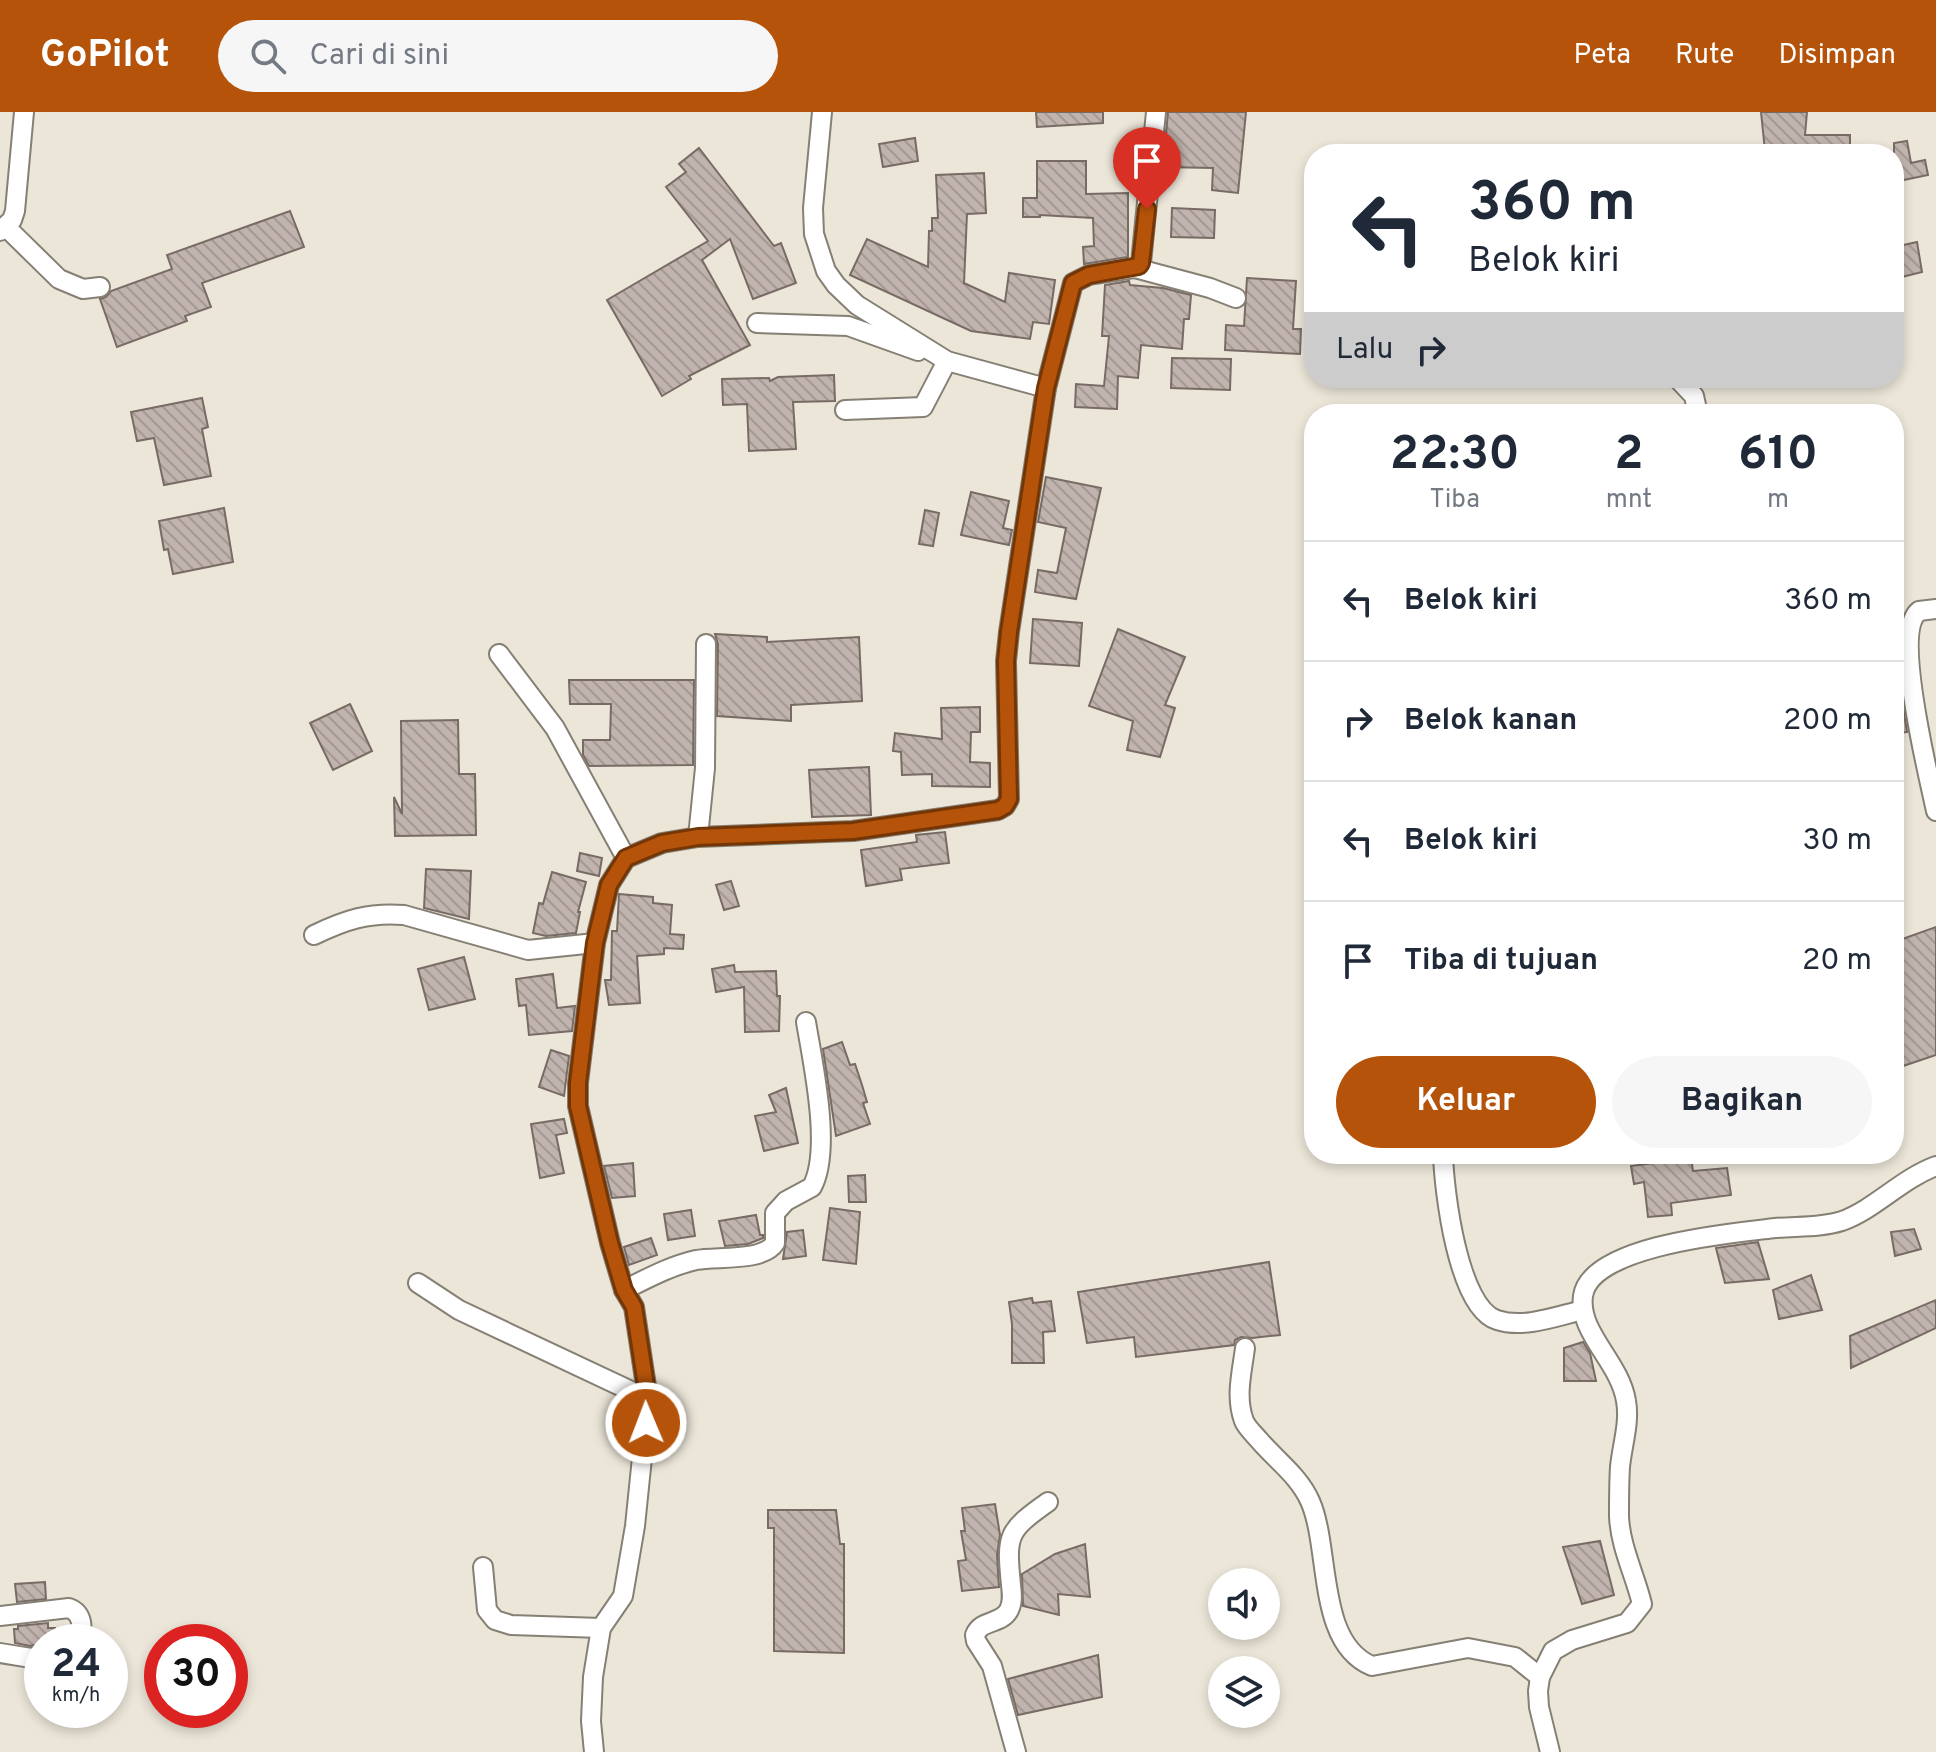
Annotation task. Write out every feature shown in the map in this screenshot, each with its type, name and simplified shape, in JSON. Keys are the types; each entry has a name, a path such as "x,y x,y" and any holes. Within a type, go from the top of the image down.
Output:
{"street":[{"path":"24,112 17,198 12,220 3,229 59,279 83,289 100,287"},
{"path":"822,112 813,208 814,234 826,271 845,296 942,358"},
{"path":"1135,268 1141,263 1156,112"},
{"path":"594,1752 591,1721 593,1677 601,1628 623,1596 635,1526 648,1399 634,1307 624,1290 610,1243 578,1106 595,943 609,885 626,858 662,843 698,837 853,831 998,810 1005,806 1009,799 1008,646 1046,388 1073,283 1089,275 1135,268 1236,298"},
{"path":"757,323 848,326 942,358 1046,388"},
{"path":"845,410 923,407 942,358"},
{"path":"1904,668 1911,622 1919,611 1936,609"},
{"path":"698,837 705,768 706,644"},
{"path":"499,654 555,728 626,858"},
{"path":"1904,689 1936,811"},
{"path":"314,935 343,921 367,914 384,914 404,915 528,950 595,943"},
{"path":"624,1290 669,1268 698,1260 765,1253 775,1243 775,1213 786,1201 812,1187 820,1163 817,1094 806,1022"},
{"path":"1444,1164 1461,1268 1478,1305 1488,1316 1500,1321 1517,1322 1583,1310"},
{"path":"1550,1752 1539,1707 1540,1677 1553,1651 1572,1640 1627,1623 1642,1604 1623,1545 1619,1519 1620,1470 1627,1405 1622,1380 1595,1340 1583,1310 1587,1282 1610,1264 1635,1254 1701,1238 1819,1226 1843,1220 1917,1173 1936,1166"},
{"path":"418,1283 459,1310 648,1399"},
{"path":"1245,1348 1239,1393 1245,1423 1297,1479 1311,1502 1325,1561 1327,1591 1338,1629 1359,1661 1372,1666 1468,1648 1515,1657 1540,1677"},
{"path":"1016,1752 992,1666 975,1635 982,1625 1001,1619 1010,1608 1012,1597 1007,1550 1011,1533 1023,1519 1048,1502"},
{"path":"483,1567 487,1610 495,1620 511,1625 601,1628"},
{"path":"0,1616 69,1608 76,1610 81,1624"},
{"path":"0,1653 24,1657"}],"building":[{"path":"1036,112 1103,112 1103,123 1037,127"},
{"path":"1168,112 1246,112 1238,193 1212,190 1213,168 1163,167"},
{"path":"1761,112 1807,112 1805,135 1850,135 1850,144 1764,144"},
{"path":"915,138 918,161 883,167 879,144"},
{"path":"1907,141 1911,163 1925,160 1928,175 1904,180 1904,144 1894,143"},
{"path":"699,148 774,246 781,243 796,283 753,299 730,239 702,260 750,345 689,376 691,379 662,396 607,300 708,241 666,187 686,172 679,164"},
{"path":"1037,161 1086,161 1086,194 1128,193 1128,257 1084,264 1083,247 1094,246 1093,218 1023,217 1023,198 1037,198"},
{"path":"984,173 986,213 967,214 964,283 1005,302 1009,273 1055,280 1049,324 1033,322 1030,339 971,331 850,275 867,239 928,267 929,231 932,231 932,218 938,218 936,175"},
{"path":"1172,208 1215,210 1214,238 1171,237"},
{"path":"290,211 304,247 202,283 211,307 185,316 187,321 117,347 100,299 111,291 172,269 167,255"},
{"path":"1917,242 1922,272 1904,276 1904,245"},
{"path":"1247,278 1296,281 1293,329 1301,329 1300,354 1225,350 1226,325 1244,326"},
{"path":"1129,281 1130,285 1191,295 1189,319 1184,319 1182,349 1141,345 1138,378 1118,376 1117,409 1075,407 1076,384 1104,386 1109,336 1102,336 1105,285"},
{"path":"1172,358 1231,359 1230,390 1171,388"},
{"path":"834,375 835,401 793,402 796,449 749,451 747,404 723,405 722,379 769,378 770,381 778,377"},
{"path":"202,398 208,427 202,429 211,476 164,485 154,438 137,441 131,412"},
{"path":"1046,477 1101,488 1076,599 1035,592 1038,570 1057,573 1066,528 1038,522"},
{"path":"971,492 1009,501 1003,528 1012,530 1009,545 961,535"},
{"path":"224,508 233,562 173,574 168,549 164,550 159,521"},
{"path":"925,510 939,513 933,546 919,544"},
{"path":"1033,619 1082,623 1079,666 1030,663"},
{"path":"1118,629 1185,657 1165,705 1175,708 1160,757 1127,750 1133,721 1089,706"},
{"path":"715,634 767,637 767,642 859,637 862,701 791,705 791,721 717,716 718,644"},
{"path":"569,680 694,680 693,765 589,766 583,755 583,740 610,740 611,704 570,704"},
{"path":"350,704 372,751 333,770 310,723"},
{"path":"980,707 980,732 971,732 970,762 990,763 990,787 932,786 932,774 902,775 901,752 893,751 895,733 942,739 941,708"},
{"path":"458,720 459,774 475,774 476,835 395,836 394,797 402,814 401,721"},
{"path":"869,767 871,815 812,817 809,770"},
{"path":"945,832 949,863 900,869 902,880 866,886 861,850 917,842 916,835"},
{"path":"580,853 602,858 599,876 577,871"},
{"path":"426,869 471,871 469,919 424,908"},
{"path":"552,872 586,882 576,933 546,936 533,933 539,903 543,904"},
{"path":"731,881 739,906 724,910 716,885"},
{"path":"619,894 653,897 653,903 672,905 670,934 684,935 683,949 664,948 664,954 637,956 640,1003 609,1005 605,980 611,980 612,931 617,931"},
{"path":"1936,927 1936,1055 1904,1066 1904,938"},
{"path":"464,957 475,999 429,1010 418,969"},
{"path":"734,965 735,972 776,971 777,996 780,996 779,1031 745,1032 744,987 716,992 712,969"},
{"path":"553,974 557,1008 575,1006 572,1031 529,1035 526,1005 519,1006 516,979"},
{"path":"842,1042 850,1065 855,1064 867,1102 863,1103 870,1124 836,1136 823,1049"},
{"path":"551,1050 569,1056 564,1096 539,1087"},
{"path":"786,1088 798,1143 764,1151 755,1116 776,1112 769,1095"},
{"path":"564,1119 567,1133 556,1135 564,1173 540,1178 531,1124"},
{"path":"633,1163 635,1196 612,1198 604,1166"},
{"path":"1692,1164 1693,1171 1727,1168 1731,1195 1671,1203 1672,1215 1648,1217 1644,1182 1634,1184 1631,1166"},
{"path":"865,1175 866,1202 849,1202 848,1176"},
{"path":"830,1208 860,1212 856,1264 823,1260"},
{"path":"691,1210 695,1236 668,1240 664,1214"},
{"path":"756,1215 763,1238 748,1244 725,1246 719,1221"},
{"path":"1914,1229 1921,1249 1895,1256 1891,1232"},
{"path":"803,1230 806,1256 783,1259 787,1232"},
{"path":"651,1238 657,1255 629,1265 624,1247"},
{"path":"1758,1242 1769,1279 1725,1283 1716,1248"},
{"path":"1269,1262 1280,1335 1241,1337 1235,1340 1234,1345 1136,1357 1134,1337 1087,1343 1078,1292"},
{"path":"1811,1275 1822,1310 1779,1319 1773,1290"},
{"path":"1032,1298 1033,1303 1051,1301 1055,1331 1043,1332 1044,1363 1012,1363 1009,1302"},
{"path":"1936,1300 1936,1328 1851,1368 1850,1336"},
{"path":"1583,1342 1590,1353 1596,1381 1564,1381 1564,1348"},
{"path":"995,1504 1000,1535 997,1555 999,1587 962,1591 958,1561 966,1560 961,1531 965,1531 962,1508"},
{"path":"768,1510 836,1510 840,1544 844,1544 844,1653 774,1651 774,1528 768,1528"},
{"path":"1600,1541 1614,1595 1582,1604 1563,1547"},
{"path":"1085,1544 1090,1597 1058,1594 1059,1615 1023,1606 1022,1574 1055,1554"},
{"path":"45,1582 46,1599 17,1602 15,1584"},
{"path":"24,1625 24,1645 15,1643 14,1629"},
{"path":"1098,1655 1102,1697 1018,1715 1008,1679"}],"route":[{"path":"646,1423 648,1399 634,1307 624,1290 610,1243 578,1106 595,943 609,885 626,858 662,843 738,834 853,831 998,810 1005,806 1009,799 1006,661 1046,388 1073,283 1080,277 1139,266 1147,209"}]}
